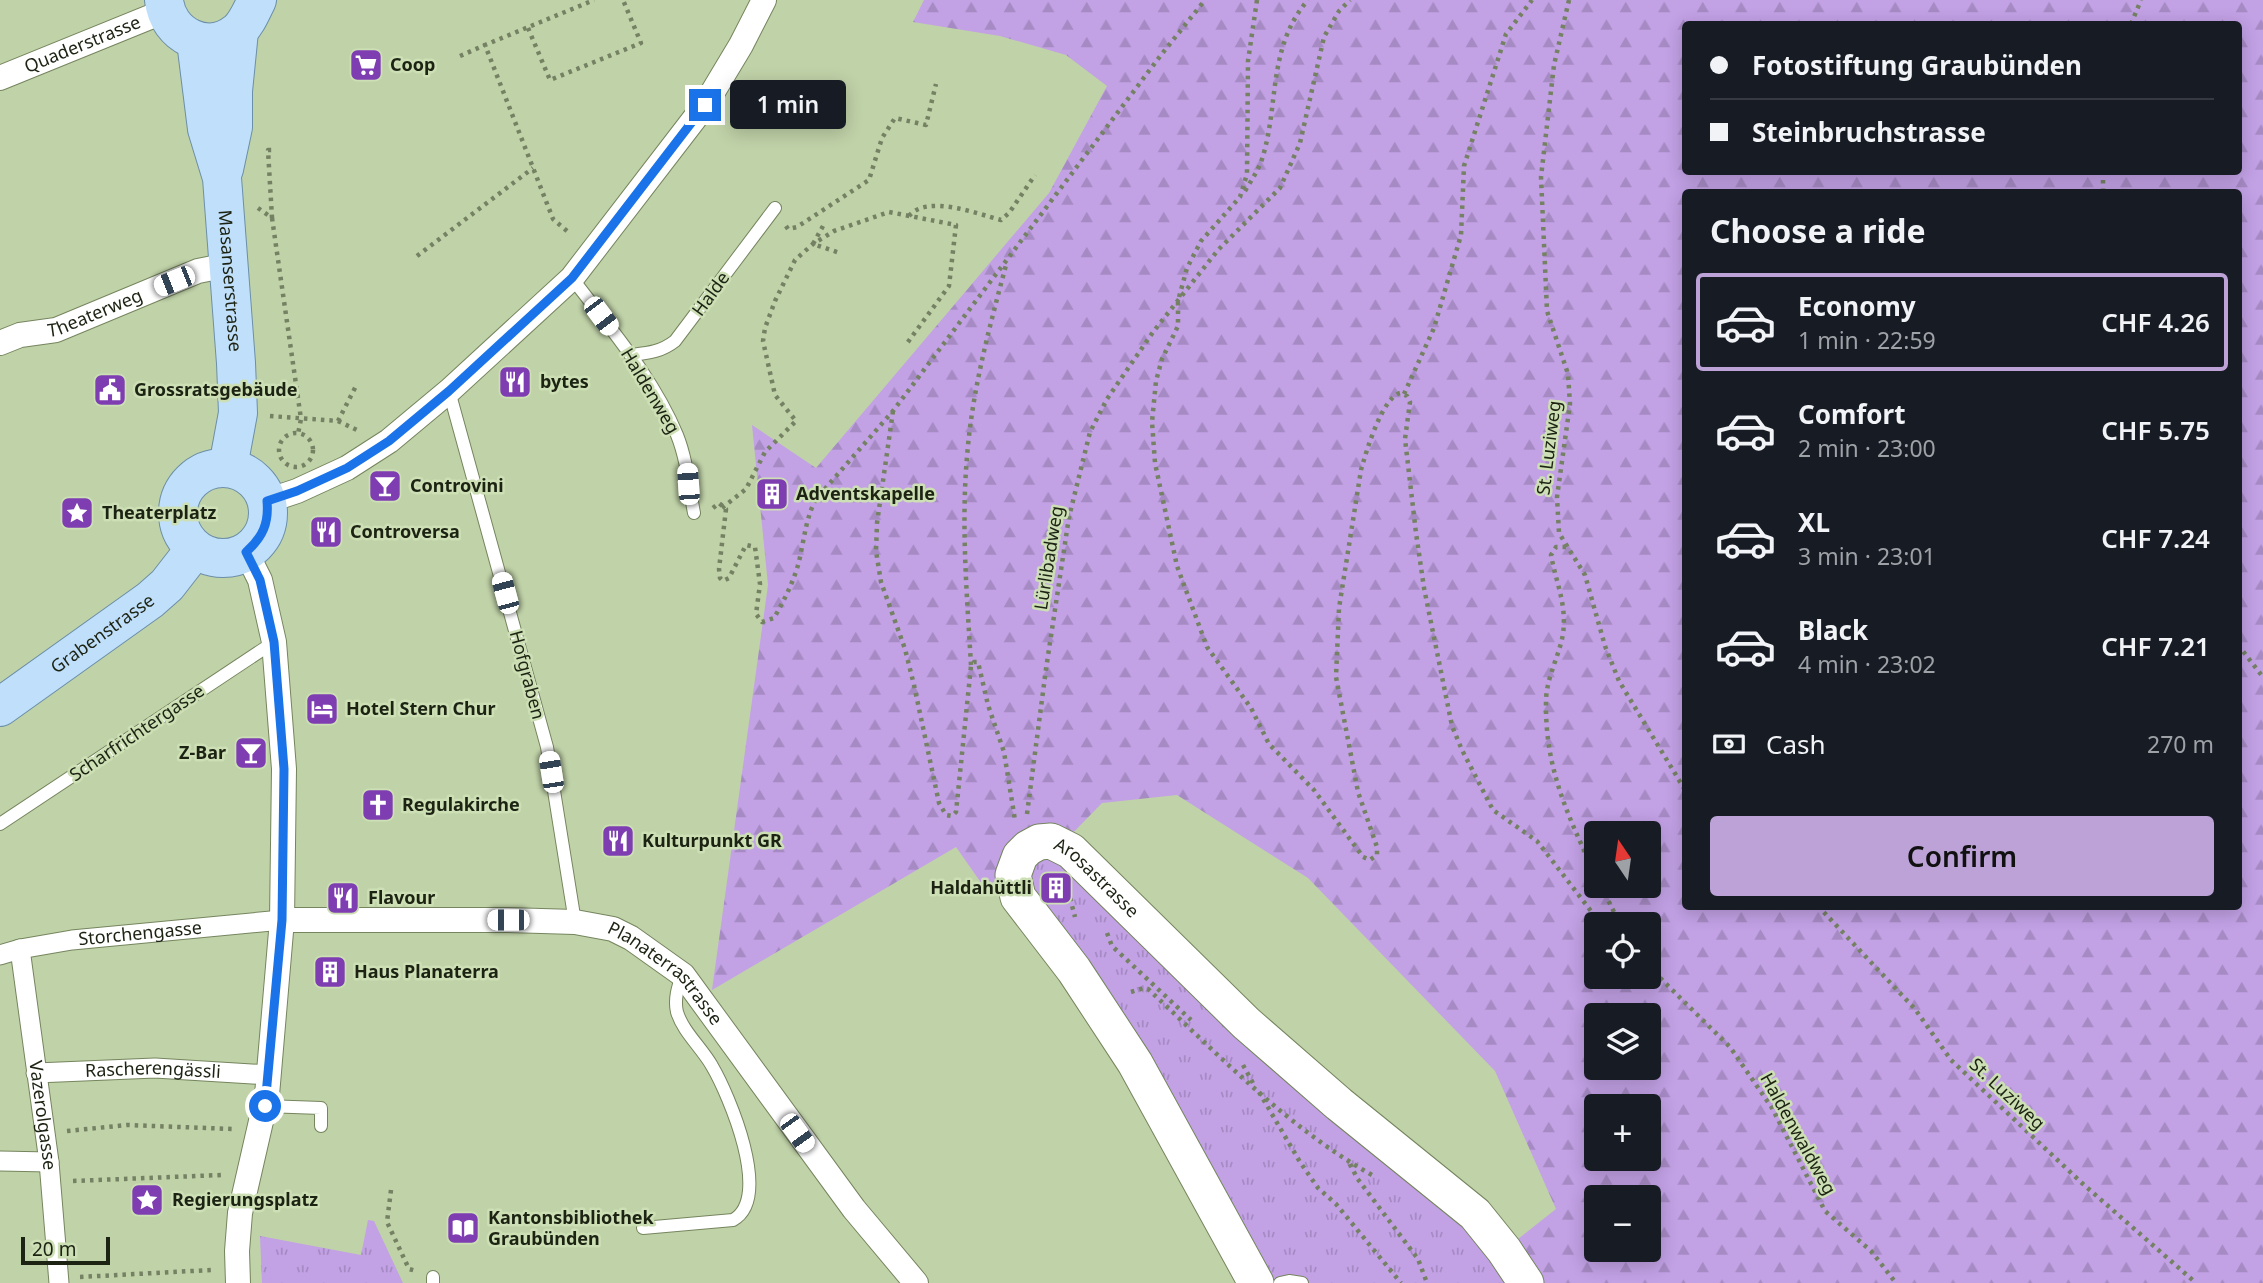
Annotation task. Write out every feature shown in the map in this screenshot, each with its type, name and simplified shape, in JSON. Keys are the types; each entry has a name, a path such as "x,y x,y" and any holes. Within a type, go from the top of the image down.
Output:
{"main road":[{"path":"165,6 173,26 184,36 196,41 214,42 248,16"},
{"name":"Masanserstrasse","path":"222,178 233,127 233,80 248,16"},
{"name":"Masanserstrasse","path":"196,41 207,128 222,178 238,413 228,467"},
{"path":"228,467 243,472 254,479 267,501 265,529 258,541 246,552 227,558 206,555 195,549 180,529 178,502 184,489 204,471 228,467"},
{"name":"Grabenstrasse","path":"0,706 150,600 167,585 195,549"},
{"name":"Arosastrasse","path":"1256,1283 1135,1063 1074,970 1018,897 1013,875 1026,842 1051,841 1071,850 1230,1009 1339,1104 1475,1214 1526,1283"}],"street":[{"path":"267,501 297,491 347,468 389,441 449,391 572,278 705,105 764,0"},
{"name":"Quaderstrasse","path":"0,78 165,6"},
{"name":"Theaterweg","path":"0,343 20,334 56,330 198,271 228,265"},
{"path":"230,1276 237,1251 244,1188 262,1118 269,1076 282,920 284,769 274,642 260,580 246,552"},
{"name":"Planaterrastrasse","path":"282,920 575,922 613,929 631,938 683,975 854,1209 916,1283"},
{"name":"Storchengasse","path":"0,955 72,940 282,920"},
{"name":"Vazerolgasse","path":"20,949 49,1162 59,1281"},
{"name":"Rascherengässli","path":"36,1073 155,1068 269,1076"},
{"path":"0,1161 49,1162"}],"lane":[{"name":"Halde","path":"631,355 664,349 675,341 775,208"},
{"name":"Haldenweg","path":"572,278 631,355 677,435 687,465 694,513"},
{"name":"Hofgraben","path":"449,391 547,747 575,922"},
{"name":"Scharfrichtergasse","path":"0,824 274,642"},
{"path":"643,1227 733,1220 741,1215 748,1201 747,1163 737,1119 712,1064 678,1014 677,992 683,975"},
{"path":"262,1118 321,1108 321,1126"},
{"path":"1279,1283 1302,1283"}],"path":[{"path":"460,56 594,0"},
{"path":"528,27 550,80 641,43 623,0"},
{"path":"694,513 696,519 702,521 708,518 719,503 726,509 719,569 723,581 729,578 746,545 755,547 760,584 756,614 762,622 774,618 792,583 801,552 807,515 816,499 893,411 1205,0"},
{"path":"1240,197 1248,162 1248,61 1257,0"},
{"path":"1308,0 1285,41 1275,81 1262,160 1240,197 1195,249 1178,300 1178,326 1161,359 1156,381 1153,445 1170,536 1197,623 1207,647 1251,708 1269,744 1314,790 1363,856 1370,860 1377,855 1377,847 1361,804 1337,690 1339,608 1366,451 1391,398 1397,393 1404,394 1410,402 1405,439 1424,588 1452,726 1493,810 1537,841 1592,912"},
{"name":"Lürlibadweg","path":"1026,842 1046,669 1069,517 1090,432 1135,357 1178,300 1225,243 1266,203 1285,178 1300,143 1324,37 1339,11 1350,0"},
{"path":"1404,394 1434,328 1461,235 1464,166 1506,34 1532,0"},
{"name":"St. Luziweg","path":"1569,0 1552,77 1541,177 1547,311 1570,390 1556,506 1559,533 1581,566 1605,646 1619,681 1682,785"},
{"path":"2133,21 2141,0"},
{"path":"485,45 553,219 567,231"},
{"path":"786,218 785,226 788,229 797,227 869,180 882,138 895,118 926,125 936,84"},
{"path":"274,150 268,150 272,218 301,419 299,434"},
{"path":"416,256 533,168"},
{"path":"909,216 920,208 938,205 1001,220 1009,214 1035,175"},
{"path":"257,207 272,218"},
{"path":"722,508 746,489 765,452 796,421 775,395 763,341 765,328 794,260 813,244 834,232 889,212 956,225 949,286 905,346"},
{"path":"813,244 823,226"},
{"path":"813,244 840,253"},
{"path":"893,411 875,538 878,565 908,661 939,803 948,816 953,815 957,807 971,666 965,546 967,458 980,363 1007,261"},
{"path":"338,421 357,384"},
{"path":"265,416 338,421 365,434"},
{"path":"290,434 299,434 306,437 313,452 309,461 295,467 285,463 279,454 279,447 290,434"},
{"path":"1569,550 1558,546 1553,549 1551,555 1562,592 1563,631 1547,690 1549,745 1562,799 1584,849"},
{"path":"2242,650 2263,677"},
{"path":"971,666 976,662 981,666 989,705 1004,752 1013,813 1026,842"},
{"name":"St. Luziweg","path":"1822,910 1914,1009 1951,1060 2132,1228 2196,1283"},
{"path":"1110,926 1107,936 1112,946 1191,1020"},
{"name":"Haldenwaldweg","path":"1661,979 1730,1047 1772,1108 1825,1211 1871,1251 1896,1283"},
{"path":"1186,1024 1197,1014"},
{"path":"1241,1059 1303,1168 1401,1283"},
{"path":"45,1133 127,1125 262,1118"},
{"path":"1349,1162 1357,1178 1418,1259 1427,1283"},
{"path":"51,1182 229,1175"},
{"path":"391,1190 387,1222 409,1269 433,1280"},
{"path":"59,1281 149,1272 230,1276"}],"green space":[{"path":"924,0 2263,0 2263,1283 1526,1283 1504,1250 1556,1209 1495,1071 1308,878 1177,795 1102,803 1062,844 1051,841 1014,886 989,894 956,847 712,990 768,585 752,425 816,468 1049,193 1107,86 1066,55 1000,36 913,22"},
{"path":"1039,842 1526,1283 1256,1283 1015,865"},
{"path":"368,1220 374,1221 403,1283 262,1283 260,1236 361,1255"}],"place":[{"name":"Coop","path":"366,65"},
{"name":"bytes","path":"515,382"},
{"name":"Grossratsgebäude","path":"110,390"},
{"name":"Controvini","path":"385,486"},
{"name":"Adventskapelle","path":"772,494"},
{"name":"Theaterplatz","path":"77,513"},
{"name":"Controversa","path":"326,532"},
{"name":"Hotel Stern Chur","path":"322,709"},
{"name":"Z-Bar","path":"251,753"},
{"name":"Regulakirche","path":"378,805"},
{"name":"Kulturpunkt GR","path":"618,841"},
{"name":"Haldahüttli","path":"1056,888"},
{"name":"Flavour","path":"343,898"},
{"name":"Haus Planaterra","path":"330,972"},
{"name":"Regierungsplatz","path":"147,1200"},
{"name":"Kantonsbibliothek Graubünden","path":"463,1228"}],"route":[{"path":"265,1106 282,920 284,769 274,642 260,580 246,552 258,541 265,529 267,501 297,491 347,468 389,441 449,391 572,278 705,105"}]}
